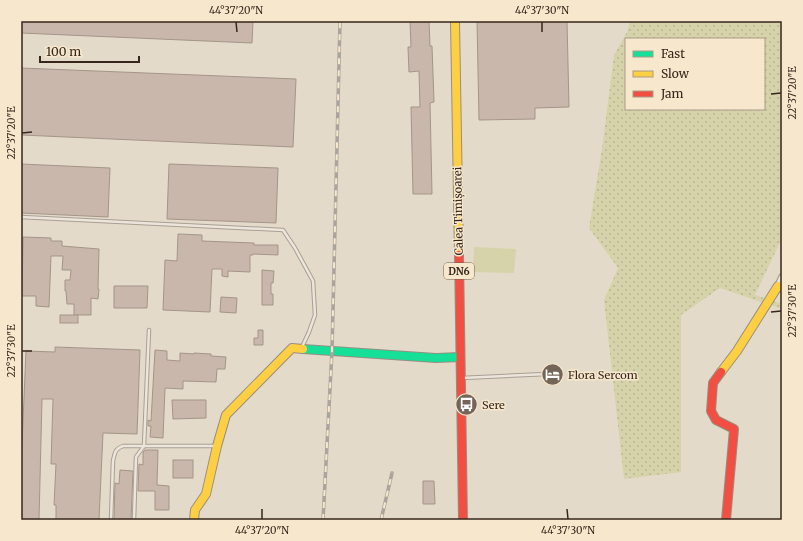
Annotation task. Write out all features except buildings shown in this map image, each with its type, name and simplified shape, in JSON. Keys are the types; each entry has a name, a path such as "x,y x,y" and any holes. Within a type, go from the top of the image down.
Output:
{"street":[{"name":"Calea Timișoarei","path":"456,21 463,520"},
{"path":"726,520 734,430 716,420 711,411 713,383 737,351 780,287 782,277"},
{"path":"194,520 195,510 206,494 226,415 292,348 436,358 460,357"}],"lane":[{"path":"21,217 283,230 295,248 313,281 315,315 301,349"},
{"path":"134,520 136,457 144,446 149,330"},
{"path":"461,378 548,374"},
{"path":"111,520 113,461 117,448 123,446 217,446"}],"shaded area":[{"path":"630,21 782,21 782,238 755,295 782,304 782,309 720,288 681,315 681,472 624,479 604,300 618,268 589,228 602,149 614,55 627,32"},
{"path":"474,247 516,249 514,273 473,272"}],"railway":[{"path":"323,520 332,351 340,21"},
{"path":"381,520 392,473"}],"traffic: fast":[{"path":"303,349 436,358 460,357"}],"traffic: slow":[{"path":"455,21 459,255"},
{"path":"721,372 737,351 778,286 782,287"},
{"path":"194,520 195,510 206,494 226,415 292,348 303,349"}],"traffic: jam":[{"path":"459,255 463,520"},
{"path":"721,372 713,383 711,411 716,420 734,429 726,520"}],"place":[{"name":"Flora Sercom","path":"553,375"},
{"name":"Sere","path":"467,405"}]}
